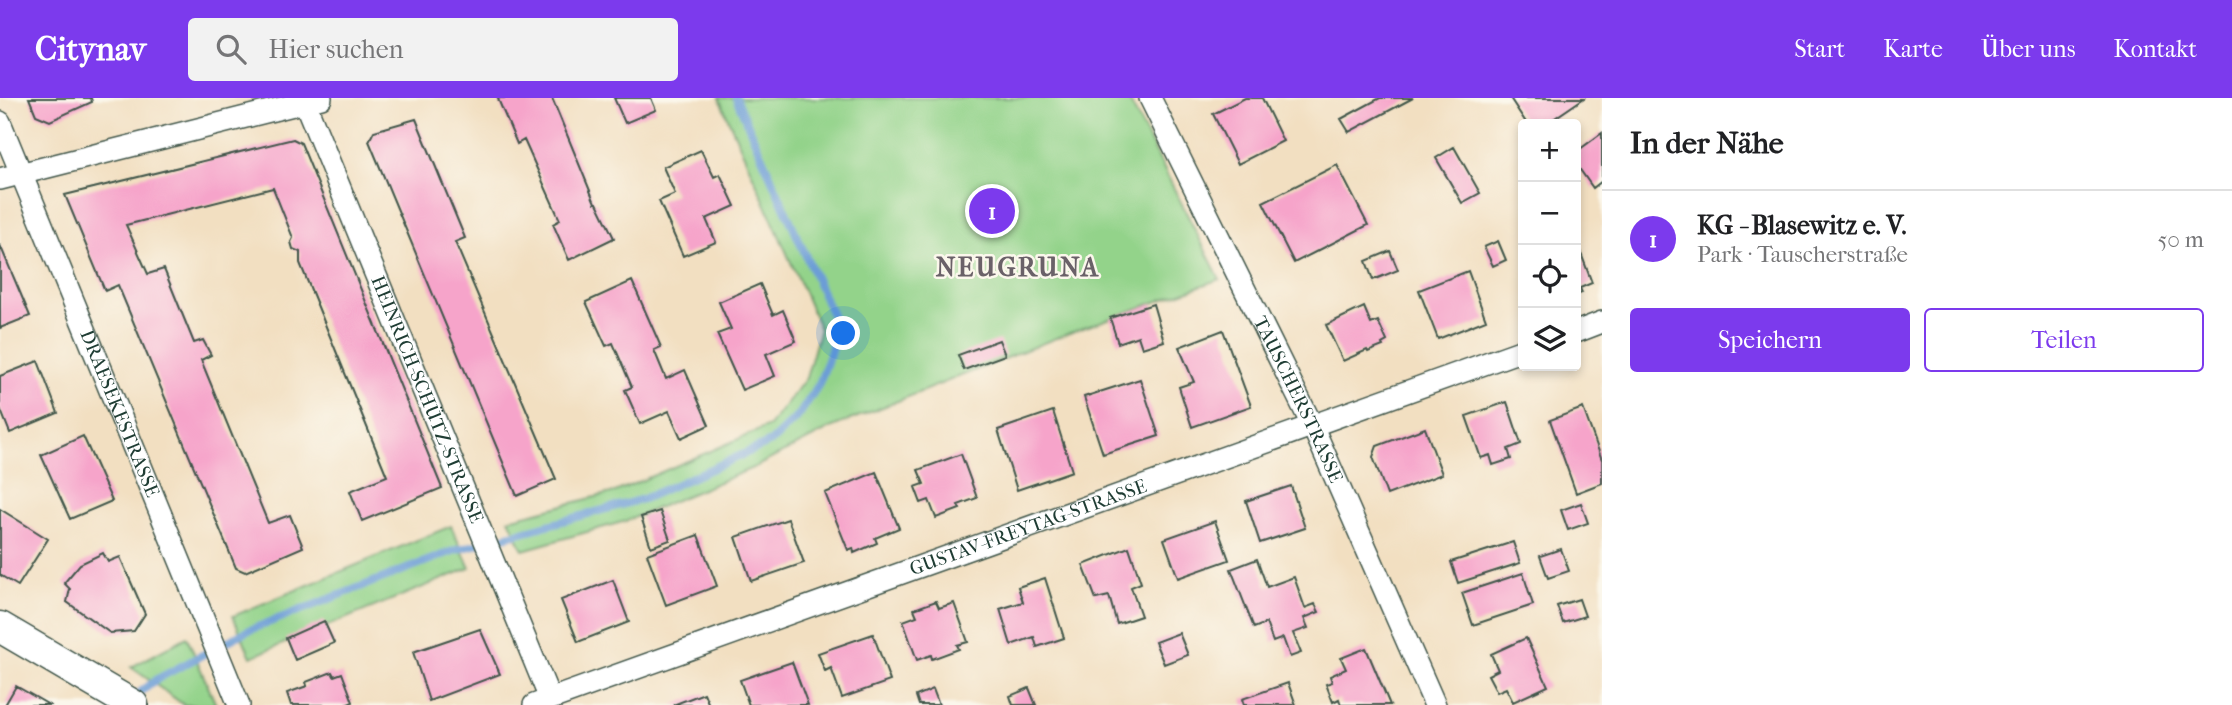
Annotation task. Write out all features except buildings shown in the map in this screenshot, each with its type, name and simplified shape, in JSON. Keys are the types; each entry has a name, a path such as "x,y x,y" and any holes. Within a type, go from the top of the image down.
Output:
{"main road":[{"path":"0,627 133,705"}],"street":[{"name":"TAUSCHERSTRASSE","path":"1150,98 1312,425 1435,705"},
{"path":"0,179 309,99"},
{"name":"HEINRICH-SCHÜTZ-STRASSE","path":"309,99 500,578 542,702"},
{"name":"DRAESEKESTRASSE","path":"0,122 239,705"},
{"path":"1581,330 1602,322"},
{"name":"GUSTAV-FREYTAG-STRASSE","path":"542,702 1518,352"}],"green space":[{"path":"719,98 1128,98 1220,279 1061,336 835,426 755,467 626,521 523,550 509,519 615,492 769,426 806,378 820,329"},
{"path":"451,526 470,568 251,657 233,616"},
{"path":"187,637 216,705 184,705 131,667"}],"waterway":[{"path":"134,697 159,678 247,631 453,551 643,499 771,442 799,415 819,384 831,351 836,324 736,98"}],"place":[{"name":"KG - Blasewitz e. V.","path":"992,211"}],"district":[{"name":"NEUGRUNA","path":"1018,267"}]}
